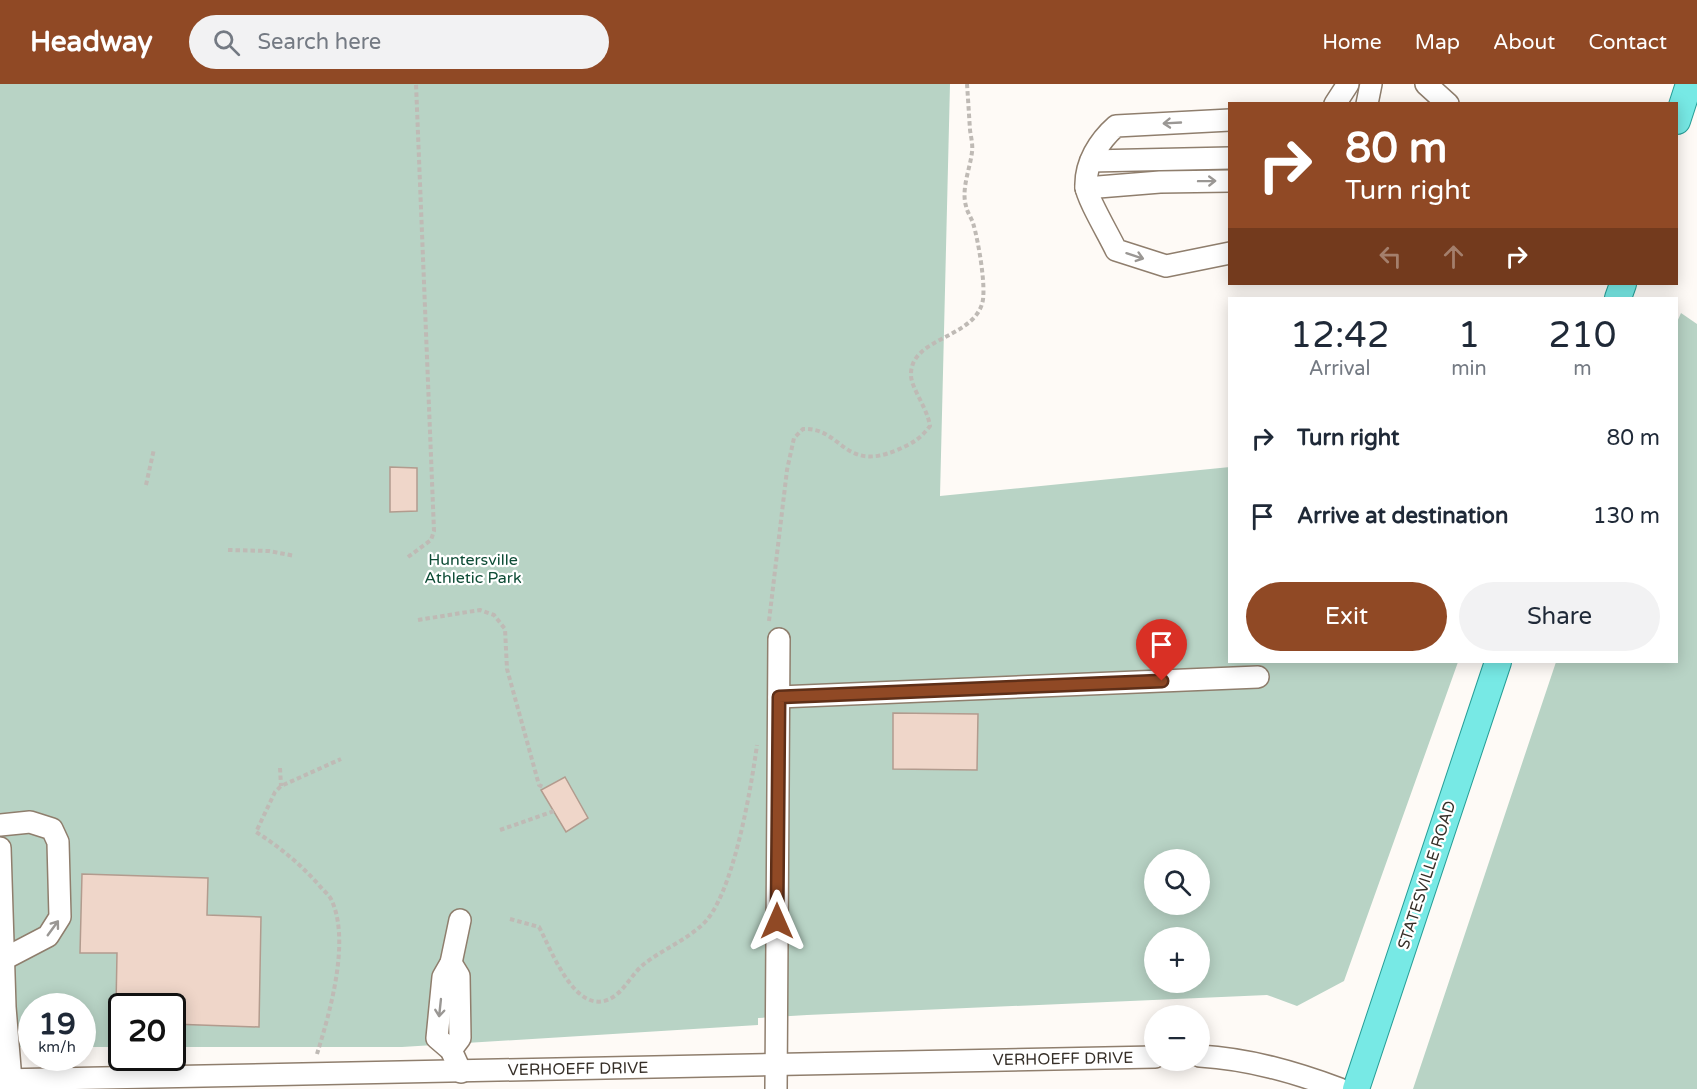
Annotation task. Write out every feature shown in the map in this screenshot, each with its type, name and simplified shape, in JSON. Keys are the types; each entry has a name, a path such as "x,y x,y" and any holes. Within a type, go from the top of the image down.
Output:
{"main road":[{"path":"1678,119 1689,84"},
{"name":"STATESVILLE ROAD","path":"1356,1089 1498,663"}],"street":[{"path":"1336,102 1348,84"},
{"path":"1367,102 1371,84"},
{"path":"1426,84 1446,102"},
{"path":"1448,84 1460,102"},
{"path":"1228,120 1116,126 1102,138 1091,161 1086,188 1116,250 1166,266 1228,253"},
{"path":"1091,161 1228,158"},
{"path":"1086,188 1160,182 1228,181"},
{"path":"774,636 779,697 776,1089"},
{"path":"779,697 1258,678"},
{"path":"0,825 30,822 52,830 58,842 60,884 60,917 48,936 4,959"},
{"path":"0,848 5,1080"},
{"path":"460,920 451,963 443,977 437,1038 451,1050 461,1072"},
{"name":"VERHOEFF DRIVE","path":"5,1080 1144,1057"},
{"path":"1210,1057 1274,1067 1340,1089"}],"path":[{"path":"408,557 431,540 434,531 417,84"},
{"path":"774,636 787,470 794,438 803,429 813,428 825,432 837,444 864,456 877,457 910,446 930,426 928,412 911,377 912,367 917,357 931,344 962,329 974,318 982,304 984,290 981,265 974,225 965,205 967,174 972,151 967,84"},
{"path":"146,485 154,449"},
{"path":"228,550 269,551 295,556"},
{"path":"418,620 480,610 487,611 500,621 505,629 507,669 526,733 529,755 538,785 545,788"},
{"path":"510,919 539,927 572,988 593,1001 604,1001 615,996 641,966 702,926 716,909 725,889 752,778 758,738"},
{"path":"311,1074 332,994 340,936 331,899 281,847 255,832 275,792 281,786 341,759"},
{"path":"280,768 281,786"},
{"path":"500,830 554,811"}],"green space":[{"name":"Huntersville Athletic Park","path":"0,84 950,84 940,496 1228,467 1228,663 1458,663 1344,981 1297,1006 1267,995 807,1015 758,1018 758,1025 402,1047 186,1047 186,993 108,993 108,1047 96,1047 96,993 18,993 18,1047 0,1047"},
{"path":"1681,313 1697,324 1697,1089 1413,1089 1556,663 1678,663 1678,320"}],"building":[{"path":"390,467 417,468 417,511 390,512"},
{"path":"893,713 978,714 977,770 893,769"},
{"path":"565,777 588,818 566,832 541,790"},
{"path":"82,874 208,878 207,915 261,917 259,1027 186,1024 186,993 116,993 117,953 80,953"}],"route":[{"path":"777,921 779,697 1162,681"}]}
